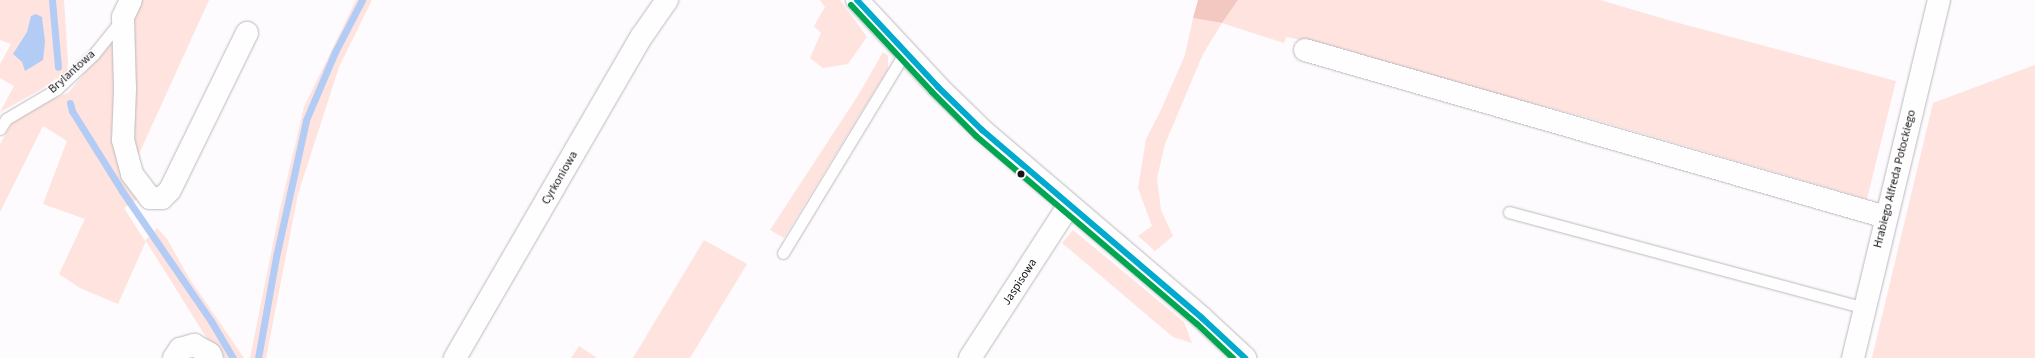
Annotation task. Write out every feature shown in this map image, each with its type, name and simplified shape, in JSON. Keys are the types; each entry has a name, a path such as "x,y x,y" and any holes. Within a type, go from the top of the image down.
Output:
{"street":[{"name":"Cyrkoniowa","path":"455,358 642,36 667,0"},
{"name":"Hrabiego Alfreda Potockiego","path":"1853,358 1939,0"},
{"path":"864,4 905,52 982,130 1202,318 1245,358"},
{"path":"127,9 122,140 132,174 150,198 162,198 170,190 247,33"},
{"path":"1305,50 1886,216"},
{"name":"Jaspisowa","path":"970,358 1069,205"},
{"path":"174,358 180,349 194,345 210,354 212,358"}],"lane":[{"name":"Brylantowa","path":"0,129 6,119 57,89 94,54 127,9"},
{"path":"783,253 905,52"},
{"path":"1509,212 1865,308"}],"shaded area":[{"path":"0,0 64,0 68,63 67,71 40,90 0,112 14,86 0,78 0,64 11,44 0,40"},
{"path":"140,0 209,0 138,156 133,129 133,15"},
{"path":"356,0 372,0 339,67 298,194 266,358 250,358 280,209 304,107"},
{"path":"820,0 840,0 867,37 848,64 823,68 810,58 821,33 814,26 825,7"},
{"path":"1198,0 1238,0 1222,23 1193,18"},
{"path":"1238,0 1600,0 1675,22 1896,81 1867,199 1585,117 1440,79 1341,48 1286,37 1284,43 1222,23"},
{"path":"1193,18 1222,23 1203,54 1165,144 1157,178 1161,210 1173,236 1155,251 1138,236 1152,226 1138,188 1146,139 1161,110 1185,55"},
{"path":"116,35 139,198 124,208 145,241 157,228 167,239 189,278 244,358 219,358 146,241 118,304 80,288 59,274 85,219 43,204 67,141 43,126 0,212 0,144 14,120 43,103 68,93"},
{"path":"883,52 888,56 888,69 784,238 770,230 859,94"},
{"path":"2035,65 2035,358 1872,358 1933,103"},
{"path":"1073,230 1184,322 1192,343 1173,337 1062,243"},
{"path":"704,240 747,264 690,358 633,358"},
{"path":"579,346 597,358 571,358"}],"water":[{"path":"36,14 42,17 45,42 43,60 25,71 22,62 13,54 27,32 31,16"}],"waterway":[{"path":"52,0 58,67"},
{"path":"258,358 276,257 306,120 335,52 362,0"},
{"path":"70,103 72,111 122,191 211,321 233,358"}],"transit line":[{"path":"857,0 938,87 982,130 1202,318 1245,358"},
{"path":"851,5 932,92 976,136 1197,324 1233,358"}]}
